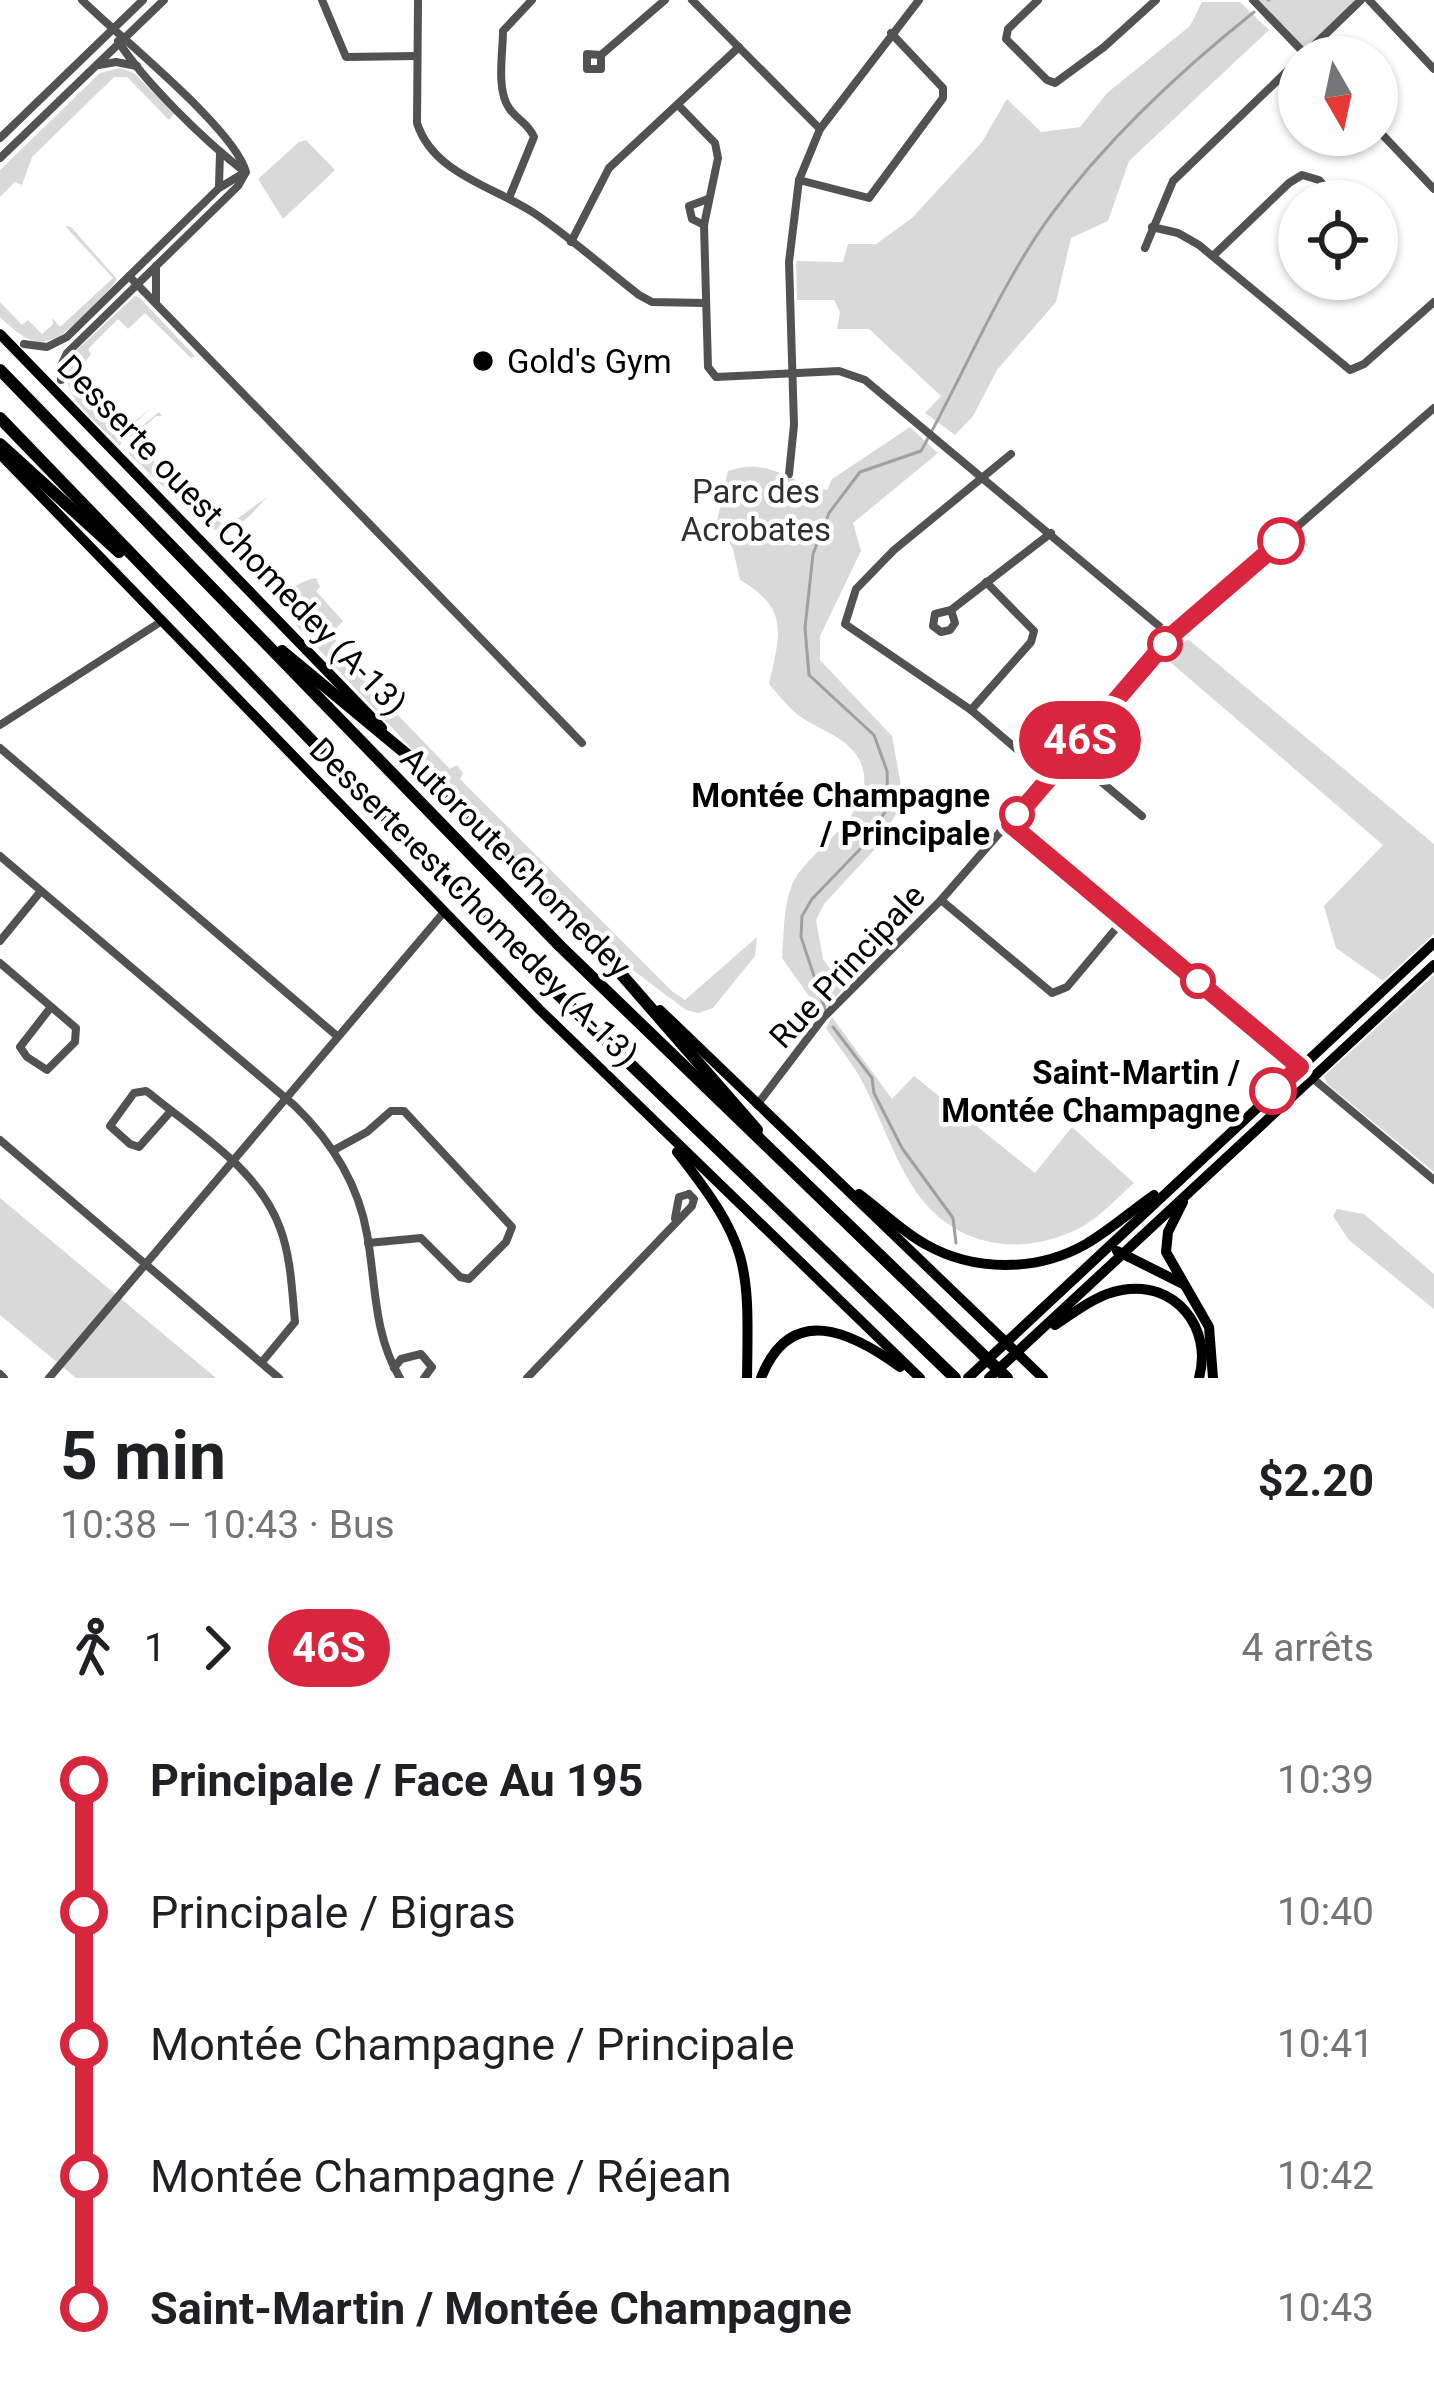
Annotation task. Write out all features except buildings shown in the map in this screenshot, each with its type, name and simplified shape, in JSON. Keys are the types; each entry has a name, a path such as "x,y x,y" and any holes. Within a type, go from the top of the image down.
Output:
{"highway":[{"name":"Autoroute Chomedey","path":"0,370 560,946 1006,1378"},
{"name":"Autoroute Chomedey","path":"0,418 556,993 956,1378"},
{"path":"0,444 172,598"},
{"path":"249,627 410,757"},
{"path":"608,959 800,1182"}],"main road":[{"path":"1,335 24,344"},
{"name":"Desserte ouest Chomedey (A-13)","path":"1,335 608,959 1046,1378"},
{"path":"61,380 61,397"},
{"name":"Desserte est Chomedey (A-13)","path":"0,454 444,912 917,1378"},
{"path":"968,1378 1434,943"},
{"path":"989,1378 1434,965"},
{"path":"649,1117 715,1200 738,1243 748,1293 747,1378"},
{"path":"817,1162 931,1247 970,1262 1003,1265 1042,1261 1078,1248 1182,1177"},
{"path":"1187,1194 1166,1244 1169,1261 1209,1327 1214,1378"},
{"path":"1109,1247 1184,1284"},
{"path":"1031,1339 1101,1296 1131,1289 1154,1291 1176,1301 1193,1321 1203,1354 1198,1378"},
{"path":"761,1378 782,1346 821,1330 859,1339 917,1378"}],"street":[{"path":"24,344 57,344 156,266 241,184 246,172 235,150 82,0"},
{"path":"0,138 143,0"},
{"path":"0,158 164,0"},
{"path":"322,0 346,57 417,56"},
{"path":"418,0 420,134 478,187 509,198 652,302 704,303"},
{"path":"509,198 533,137 502,95 503,31 532,0"},
{"path":"602,55 665,0"},
{"path":"692,0 820,129"},
{"path":"789,474 794,450 789,262 800,180 820,129 919,0"},
{"path":"1038,0 1008,28 1006,39 1055,83 1156,0"},
{"path":"1253,0 1288,36"},
{"path":"1326,36 1365,0 1434,69"},
{"path":"800,180 869,198 943,98 943,88 892,33"},
{"path":"122,41 136,66 220,152 246,172"},
{"path":"571,242 609,167 739,47"},
{"path":"98,65 136,66"},
{"path":"1145,248 1173,181 1278,81"},
{"path":"678,105 716,143 718,158 704,225 708,367 716,377 852,373 1171,636"},
{"path":"1398,151 1434,189"},
{"path":"219,188 220,152"},
{"path":"61,380 67,353 219,188 246,172"},
{"path":"1213,257 1278,194"},
{"path":"704,225 692,219 689,206 708,199"},
{"path":"1152,227 1178,233 1213,257 1350,370 1364,364 1434,302"},
{"path":"156,266 156,304"},
{"path":"133,280 582,742"},
{"name":"Rue Principale","path":"757,1105 823,1018 941,900 1171,636 1434,408"},
{"path":"1011,454 894,550 856,589 845,624 971,710 1048,776"},
{"path":"951,610 1051,533"},
{"path":"971,710 1031,642 1034,632 986,583"},
{"path":"0,725 162,621"},
{"path":"0,748 337,1036"},
{"path":"1068,754 1142,816"},
{"path":"1010,824 1434,1180"},
{"path":"0,856 286,1099 334,1150 357,1197 379,1323 396,1373"},
{"path":"0,940 41,891"},
{"path":"941,900 1052,993 1067,987 1124,919"},
{"path":"49,1378 444,912"},
{"path":"0,963 74,1025 78,1034 46,1070 20,1047 51,1007"},
{"path":"171,1112 139,1147 110,1126 141,1090 171,1112 233,1163 268,1203 287,1258 294,1325 262,1362"},
{"path":"334,1150 401,1109 512,1227 506,1242 469,1279 421,1238 368,1244"},
{"path":"0,1140 279,1378"},
{"path":"527,1378 672,1225"},
{"path":"386,1378 396,1373 401,1359 421,1354 432,1367 424,1378"}],"green space":[{"path":"1253,0 1361,0 1322,36 1288,36"},
{"path":"1202,2 1240,2 1269,30 1129,161 1108,221 1071,238 1056,302 997,370 973,416 955,435 925,413 941,396 869,329 837,329 840,312 834,300 797,300 796,261 843,262 848,244 876,244 912,218 982,142 1007,99 1041,132 1080,127 1107,93 1190,26"},
{"path":"120,68 134,73 174,114 169,120 127,77 114,77 32,157 22,185 15,182 0,197 0,170 100,73"},
{"path":"306,140 335,170 283,219 258,179"},
{"path":"65,226 117,279 61,335 33,340 0,317 0,302 22,325 28,320 42,334 53,324 52,318 60,327 113,278"},
{"path":"135,296 195,356 191,358 145,313 128,329 118,319 88,349 91,354 76,374 97,396 90,405 115,431 121,426 125,429 151,408 125,432 120,446 73,395 66,371 68,358"},
{"path":"159,412 162,416 136,434 136,443 207,515 212,512 221,523 230,524 267,497 241,523 226,529 207,528 129,454 131,435"},
{"name":"Parc des Acrobates","path":"910,427 938,453 853,523 861,551 820,636 820,660 892,736 902,791 898,811 874,850 824,904 816,920 823,959 844,988 821,1013 782,958 787,902 800,871 853,813 864,780 860,761 849,746 797,714 769,684 778,637 774,612 740,580 733,549 717,521 728,471 768,469 827,490 832,479"},
{"path":"316,578 320,587 316,591 343,621 331,634 336,641 331,646 450,769 457,765 463,773 460,779 673,992 685,1000 757,937 755,956 713,1008 698,1013 686,1010 634,971 495,838 296,625 290,594 298,584"},
{"path":"1183,635 1434,844 1434,934 1383,981 1336,948 1324,906 1383,845 1162,655"},
{"path":"1434,975 1434,1172 1327,1084 1324,1076"},
{"path":"832,1017 892,1099 914,1076 1035,1173 1072,1127 1134,1183 1085,1225 1062,1236 1015,1244 970,1236 931,1210 915,1190 858,1074 826,1028"},
{"path":"0,1198 216,1378 76,1378 0,1315"},
{"path":"1337,1209 1364,1214 1434,1274 1434,1309 1349,1240 1333,1216"}],"waterway":[{"path":"825,1009 801,937 802,916 812,899 865,844 888,807 887,771 874,735 809,675 805,628 813,554 829,513 860,472 921,451 999,300 1051,215 1146,107 1254,12"},
{"path":"833,1027 872,1078 874,1093 902,1148 953,1218 956,1243"}],"bus line":[{"name":"46S","path":"1273,1091 1300,1067 1010,824 1171,636 1281,541"}],"place":[{"name":"Gold's Gym","path":"483,361"},
{"name":"Montée Champagne / Principale","path":"1017,814"},
{"name":"Saint-Martin / Montée Champagne","path":"1273,1091"}]}
